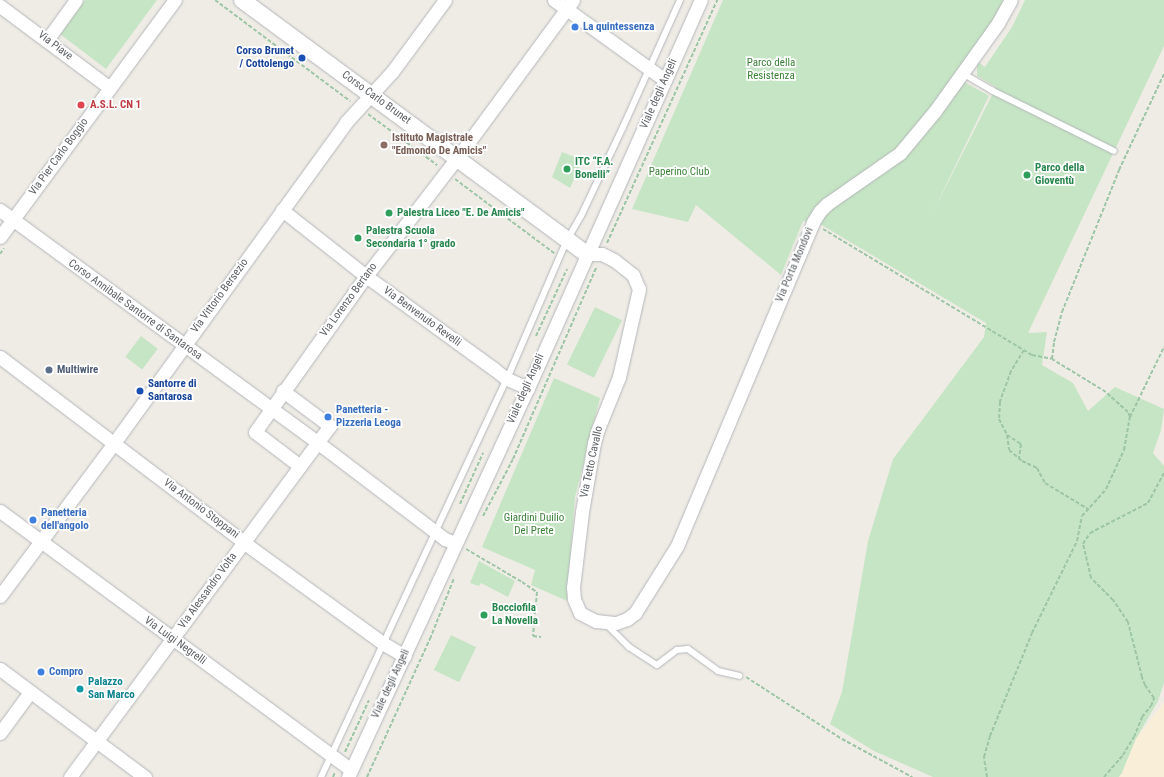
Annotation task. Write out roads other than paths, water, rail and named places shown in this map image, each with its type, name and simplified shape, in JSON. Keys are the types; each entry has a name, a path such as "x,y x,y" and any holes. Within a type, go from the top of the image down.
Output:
{"street":[{"path":"47,40 76,0"},
{"name":"Via Pier Carlo Boggio","path":"0,237 175,0"},
{"name":"Corso Carlo Brunet","path":"242,0 586,254"},
{"name":"Via Vittorio Bersezio","path":"0,596 114,443 346,122 370,94 392,72 445,0"},
{"path":"554,0 570,4 665,80"},
{"name":"Viale degli Angeli","path":"349,774 405,656 461,546 586,254 701,0"},
{"name":"Via Porta Mondovì","path":"655,583 677,546 689,519 813,222 827,204 900,153 936,111 998,23 1011,0"},
{"name":"Via Lorenzo Bertano","path":"271,409 366,276 457,158 570,4"},
{"name":"Via Piave","path":"0,6 110,88"},
{"name":"Corso Annibale Santorre di Santarosa","path":"0,210 183,346 318,442 434,531 461,546"},
{"name":"Via Benvenuto Revelli","path":"282,210 366,276 506,379 528,388"},
{"name":"Via Tetto Cavallo","path":"586,254 602,254 626,268 635,279 639,289 619,377 598,429 594,443 575,563 573,587 576,606 580,613 586,617 605,623 616,623 635,613 655,583"},
{"name":"Via Antonio Stoppani","path":"0,357 244,542 384,644 405,656"},
{"path":"283,391 330,426 318,442"},
{"path":"271,409 254,432 300,466"},
{"name":"Via Alessandro Volta","path":"70,777 318,442"},
{"name":"Via Luigi Negrelli","path":"0,511 330,756 349,774"},
{"path":"0,669 96,742 145,777"},
{"path":"0,733 30,692"}],"lane":[{"path":"321,777 384,644 434,531 506,379 567,240 581,216 680,0"},
{"path":"962,73 991,90 1114,151"},
{"path":"605,623 629,646 657,665 677,650 688,649 718,671 739,676"}],"place":[{"name":"La quintessenza","path":"575,27"},
{"name":"Corso Brunet / Cottolengo","path":"302,58"},
{"name":"A.S.L. CN 1","path":"81,105"},
{"name":"Istituto Magistrale \"Edmondo De Amicis\"","path":"384,145"},
{"name":"ITC “F.A. Bonelli”","path":"567,169"},
{"name":"Parco della Gioventù","path":"1027,175"},
{"name":"Palestra Liceo \"E. De Amicis\"","path":"389,213"},
{"name":"Palestra Scuola Secondaria 1° grado","path":"358,238"},
{"name":"Multiwire","path":"49,370"},
{"name":"Santorre di Santarosa","path":"140,391"},
{"name":"Panetteria - Pizzeria Leoga","path":"328,417"},
{"name":"Panetteria dell'angolo","path":"33,520"},
{"name":"Bocciofila La Novella","path":"484,615"},
{"name":"Compro","path":"41,672"},
{"name":"Palazzo San Marco","path":"80,689"}],"park label":[{"name":"Parco della Resistenza","path":"771,70"},
{"name":"Paperino Club","path":"679,172"},
{"name":"Giardini Duilio Del Prete","path":"534,525"}]}
